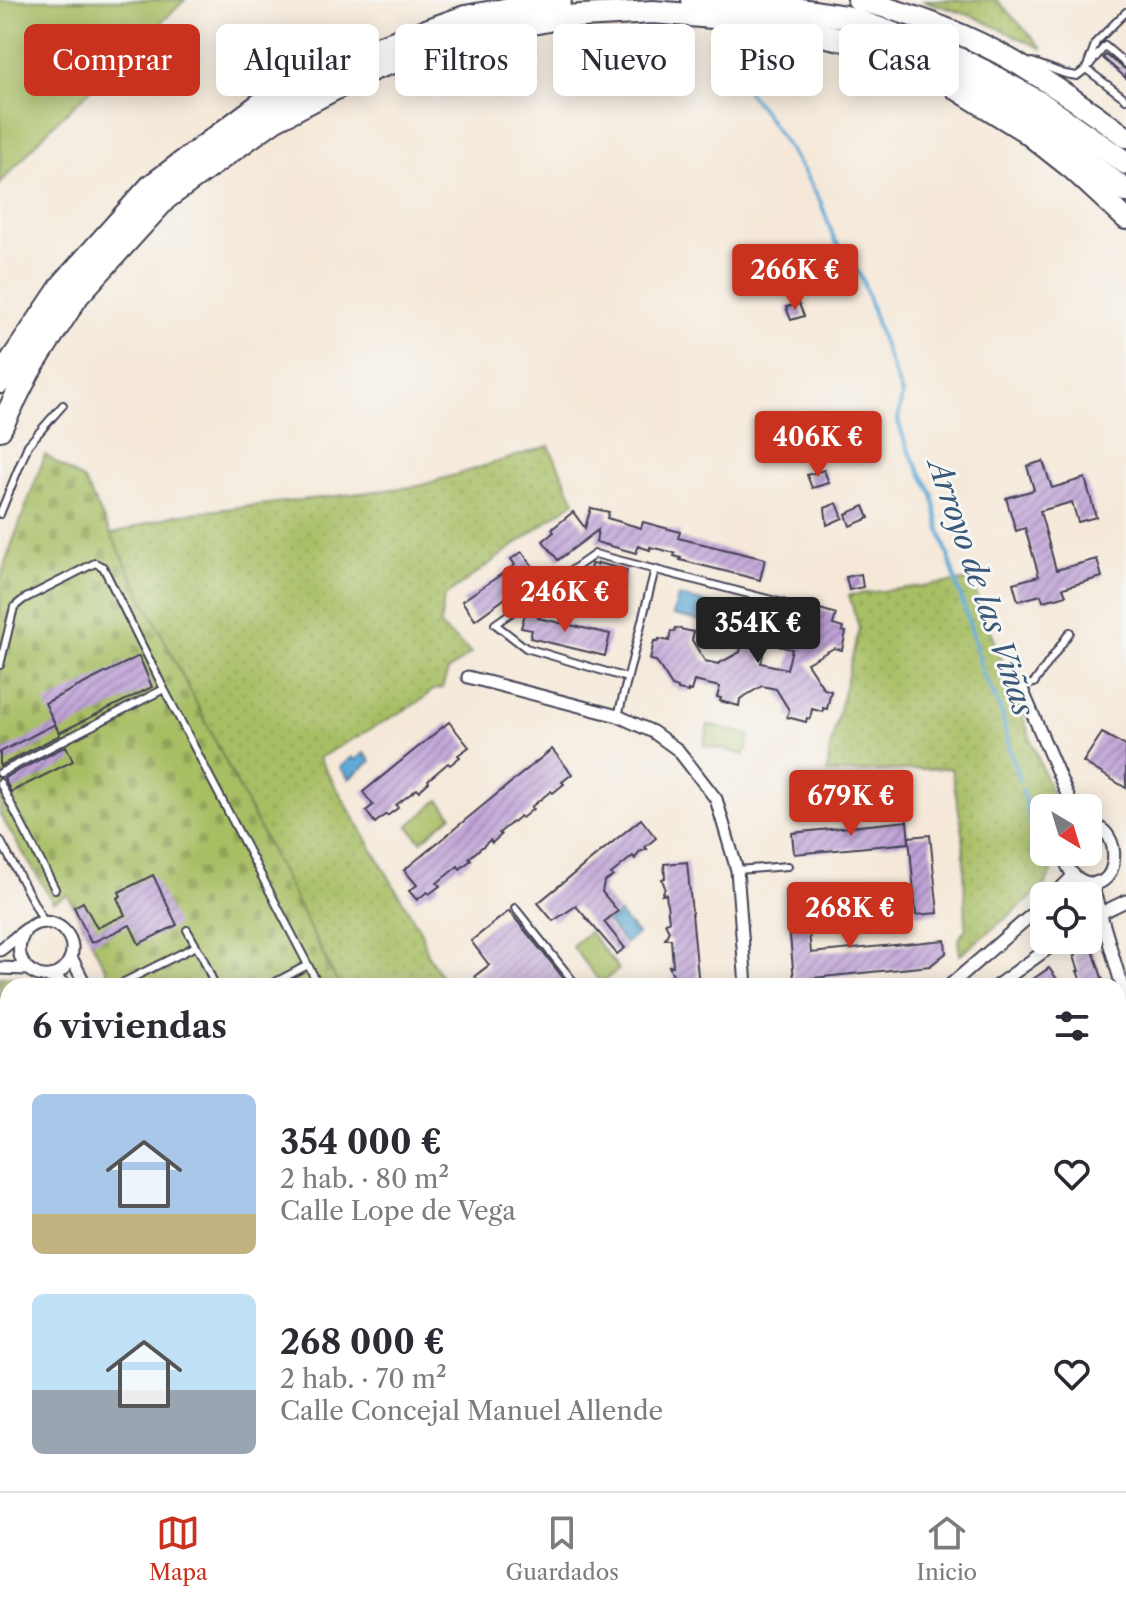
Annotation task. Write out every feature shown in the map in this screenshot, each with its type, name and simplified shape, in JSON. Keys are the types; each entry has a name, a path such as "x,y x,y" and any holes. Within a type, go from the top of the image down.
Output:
{"highway":[{"path":"519,7 545,0"},
{"path":"0,382 64,283 151,186 262,103 363,53 465,17 560,0"},
{"path":"693,0 764,4 846,17 942,51 1040,103 1126,163"},
{"path":"858,0 938,26 1010,59 1126,137"},
{"path":"0,429 29,371 78,295 166,198 274,120 373,69 469,35 564,17 653,12 761,21 839,39"},
{"path":"959,82 1031,120 1126,191"},
{"path":"959,92 1024,131 1072,169 1126,219"}],"street":[{"path":"468,677 618,716 653,732 678,750 716,799 737,870 745,978"},
{"path":"1021,687 1067,794"},
{"path":"1097,882 1113,875 1124,858 1120,839 1102,828"},
{"path":"1068,866 1074,875 1086,882"},
{"path":"1067,882 1074,875"},
{"path":"1102,913 1126,901"},
{"path":"958,978 1030,916"},
{"path":"1102,916 1120,978"},
{"path":"0,950 29,928 44,922 59,925 72,943 71,957 65,968 50,976"},
{"path":"24,933 18,948 27,969 34,974 54,978"},
{"path":"1007,978 1041,954"},
{"path":"71,957 82,978"},
{"path":"0,968 27,969"}],"lane":[{"path":"1086,69 1096,42 1126,12"},
{"path":"970,40 1077,76 1105,46 1126,64"},
{"path":"1086,69 1126,99"},
{"path":"0,514 28,445 63,405"},
{"path":"627,678 526,648 495,624 595,554 783,603"},
{"path":"0,665 14,607 95,563 103,567 315,978"},
{"path":"618,716 655,569"},
{"path":"1021,687 1034,683 1070,632"},
{"path":"0,773 164,689"},
{"path":"0,783 55,889"},
{"path":"0,840 44,922"},
{"path":"737,870 788,866"},
{"path":"515,908 571,978"},
{"path":"187,930 211,978"},
{"path":"132,978 196,946"},
{"path":"283,978 308,965"}],"green space":[{"path":"0,0 185,0 160,24 24,24 24,96 84,96 0,184"},
{"path":"922,0 997,0 1043,49 975,17"},
{"path":"549,446 575,501 444,597 440,626 471,653 448,671 442,688 433,690 419,702 319,758 421,932 428,955 442,978 335,978 110,535 174,515 419,486"},
{"path":"45,455 84,481 335,978 110,978 68,895 53,902 0,815 0,583"},
{"path":"971,580 1052,794 1030,794 1030,866 1051,866 1052,872 1046,882 1030,882 1030,898 960,955 958,940 966,928 963,833 951,768 827,773 859,628 849,595"},
{"path":"708,725 750,735 745,755 704,745"},
{"path":"439,800 452,815 421,841 408,826"},
{"path":"589,932 619,969 607,978 597,978 572,946"}],"water":[{"path":"678,596 716,605 712,624 673,615"},
{"path":"726,618 733,621 736,628 733,635 726,638 719,635 716,628 719,621"},
{"path":"364,753 371,761 349,779 340,767 352,757 355,760"},
{"path":"875,883 876,901 836,906 836,887"},
{"path":"619,913 637,934 625,944 607,922"}],"building":[{"path":"1106,55 1126,70 1126,78 1103,58"},
{"path":"799,304 804,316 791,320 786,307"},
{"path":"1043,461 1052,488 1085,478 1096,517 1078,522 1072,502 1040,511 1056,570 1097,559 1102,577 1063,588 1066,595 1060,597 1043,601 1041,595 1018,601 1013,583 1039,576 1025,528 1016,531 1006,498 1034,490 1027,466"},
{"path":"824,470 829,483 812,488 807,475"},
{"path":"837,503 843,518 827,525 825,508"},
{"path":"864,506 869,518 850,526 846,514"},
{"path":"591,508 609,512 607,518 641,528 643,522 680,532 678,538 765,559 760,580 680,560 674,556 675,553 650,547 650,550 638,546 636,553 596,542 598,530 558,560 543,541 573,512 585,528"},
{"path":"522,552 534,568 525,577 527,580 475,620 462,601 515,565 511,559"},
{"path":"591,564 627,570 622,592 588,584 585,594 573,591 577,574 590,572"},
{"path":"861,574 863,587 849,590 846,577"},
{"path":"534,604 541,606 538,618 610,634 605,656 530,638 532,630 521,628 526,610"},
{"path":"814,607 836,614 833,625 846,632 842,650 834,648 807,663 824,689 831,691 827,709 823,708 823,712 812,709 806,722 787,717 789,710 776,689 762,686 740,699 739,706 720,701 721,698 717,697 720,687 694,681 691,691 678,690 656,661 650,660 654,641 669,641 675,628 694,632 692,640 705,661 718,664 740,652 742,644 764,650 761,663 787,669 792,649 778,646 783,624 791,626 797,623 812,614"},
{"path":"139,656 152,687 59,733 45,703"},
{"path":"449,722 469,747 419,791 417,789 396,805 398,808 375,823 366,811 373,805 363,792"},
{"path":"55,724 60,735 0,766 0,752"},
{"path":"1102,733 1126,746 1126,788 1083,762"},
{"path":"66,746 73,761 11,792 4,778"},
{"path":"552,749 572,774 562,782 564,784 499,833 501,835 492,843 490,840 460,869 458,866 437,883 440,886 417,900 409,891 417,885 404,870"},
{"path":"641,819 656,838 635,859 633,856 611,874 613,876 604,882 602,892 618,911 604,922 625,948 617,954 576,906 553,921 538,903"},
{"path":"907,821 909,843 794,854 792,833"},
{"path":"930,835 938,913 916,915 909,837"},
{"path":"687,862 698,978 674,978 669,966 673,966 671,939 665,939 669,931 665,923 669,922 666,894 662,895 665,888 662,879 665,878 664,864"},
{"path":"153,875 177,925 139,944 130,925 91,943 74,907 83,902 97,928 125,915 117,898 121,896 119,892"},
{"path":"805,889 811,953 945,940 946,953 930,966 794,978 786,891"},
{"path":"509,911 563,978 477,978 475,976 489,965 471,941"},
{"path":"1094,954 1102,978 1080,978 1076,955"},
{"path":"1049,968 1056,978 1035,978"}],"waterway":[{"name":"Arroyo de las Viñas","path":"751,96 804,172 821,203 834,239 862,278 902,394 898,421 907,448 933,495 939,527 983,674 1001,710 1019,780"},
{"name":"Arroyo de las Viñas","path":"1022,789 1030,820"}]}
